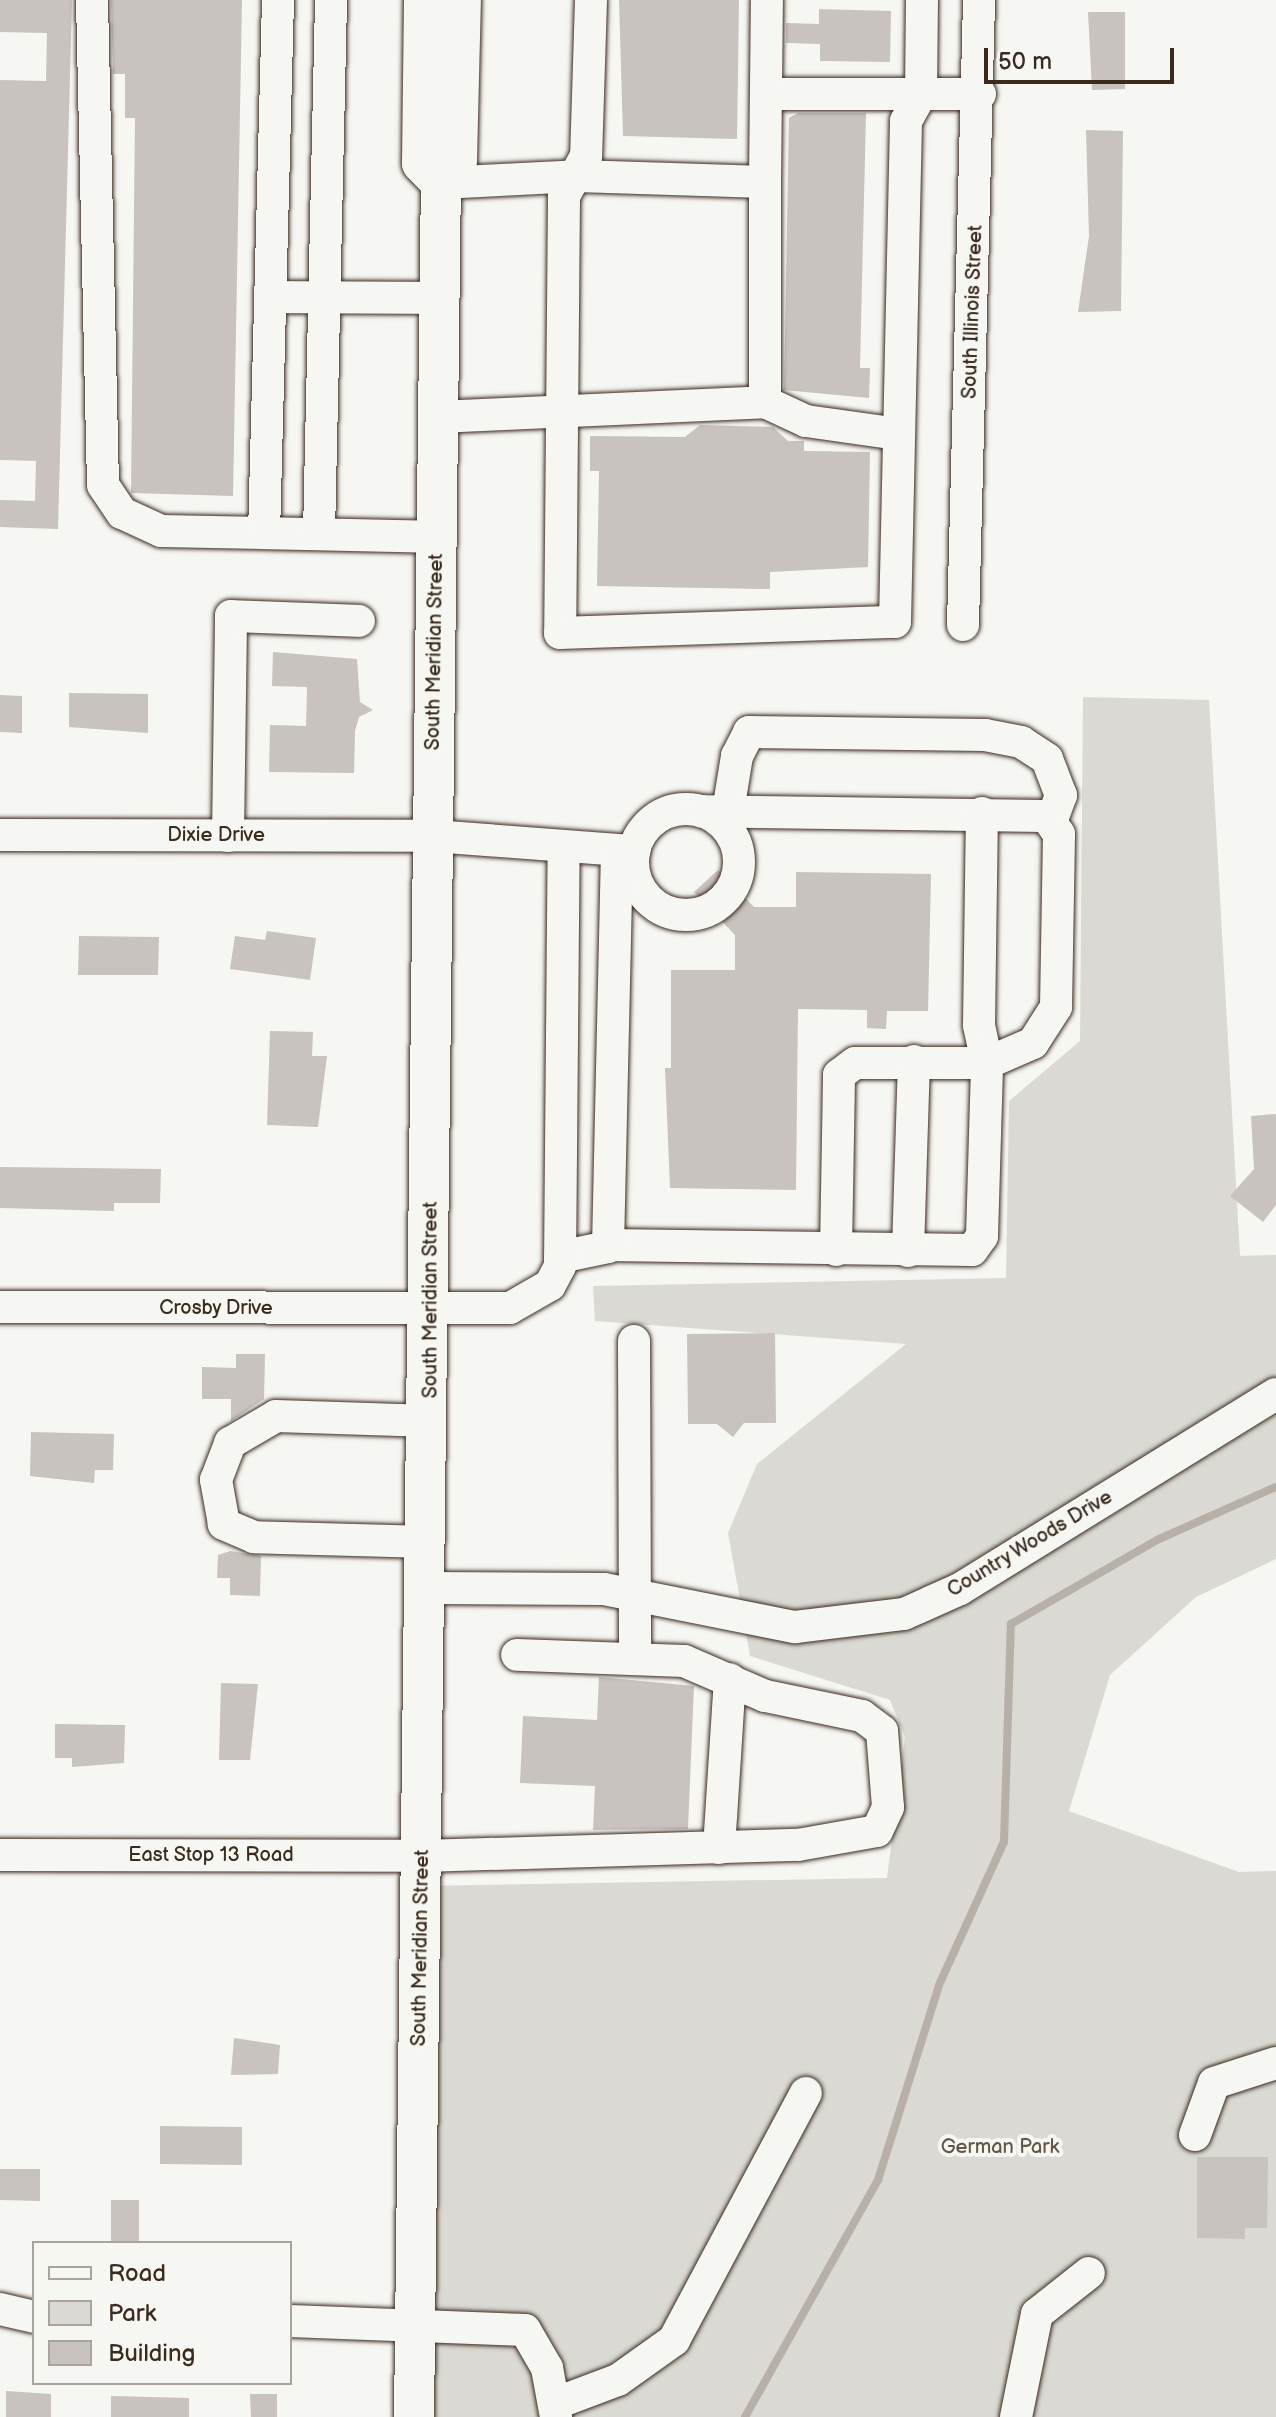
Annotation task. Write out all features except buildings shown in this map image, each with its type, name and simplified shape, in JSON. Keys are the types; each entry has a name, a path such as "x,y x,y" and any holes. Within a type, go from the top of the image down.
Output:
{"main road":[{"path":"424,0 422,163 441,183"},
{"name":"South Meridian Street","path":"414,2417 428,1588 441,183 457,160 461,0"}],"street":[{"path":"92,0 103,485 122,513 161,531 437,537"},
{"path":"264,533 278,0"},
{"path":"319,534 331,0"},
{"path":"591,0 586,156 564,196 560,633 895,622 906,121 921,94 922,0"},
{"path":"765,402 767,0"},
{"name":"South Illinois Street","path":"963,625 980,94 979,0"},
{"path":"766,94 980,94"},
{"path":"441,183 577,176 765,182"},
{"path":"270,297 440,298"},
{"path":"438,417 765,402 806,421 899,434"},
{"path":"228,836 231,616 359,621"},
{"path":"714,811 749,732 985,735 1021,742 1047,759 1061,795 1052,820"},
{"path":"625,851 649,900 680,915 714,908 736,881 738,855 729,830 714,811"},
{"path":"608,1245 625,851 659,817 714,811 1039,813 1052,820 1059,834 1056,1007 1033,1043 987,1063 855,1063 839,1075 836,1250"},
{"path":"564,848 560,1257 594,1255 608,1245 965,1252 979,1244 987,1063 979,1025 982,813"},
{"name":"Dixie Drive","path":"0,835 433,836 625,851"},
{"path":"908,1251 914,1061"},
{"name":"Crosby Drive","path":"0,1307 520,1306 550,1285 560,1257"},
{"path":"634,1341 635,1658"},
{"name":"Country Woods Drive","path":"428,1588 634,1595 795,1627 904,1614 960,1589 1276,1394"},
{"path":"428,1542 254,1537 224,1524 216,1480 230,1443 276,1416 430,1421"},
{"name":"East Stop 13 Road","path":"0,1855 422,1856 719,1848 856,1840 877,1831 888,1807 882,1731 862,1716 765,1696 684,1661 517,1655"},
{"path":"719,1848 730,1679"},
{"path":"1195,2135 1214,2083 1276,2063"},
{"path":"292,2321 416,2322 525,2330 547,2368 555,2411 618,2380 674,2340 806,2093"},
{"path":"1016,2417 1037,2314 1089,2273"},
{"path":"0,2309 32,2317"}],"green space":[{"name":"German Park","path":"1083,697 1209,700 1240,1256 1276,1255 1276,1559 1196,1597 1110,1675 1069,1811 1239,1872 1276,1871 1276,2417 413,2417 421,1886 887,1878 905,1737 890,1700 750,1656 728,1533 757,1464 906,1344 595,1321 593,1286 1006,1278 1009,1101 1080,1041"}],"waterway":[{"path":"745,2417 878,2180 939,1985 1004,1842 1011,1624 1159,1539 1276,1487"}]}
